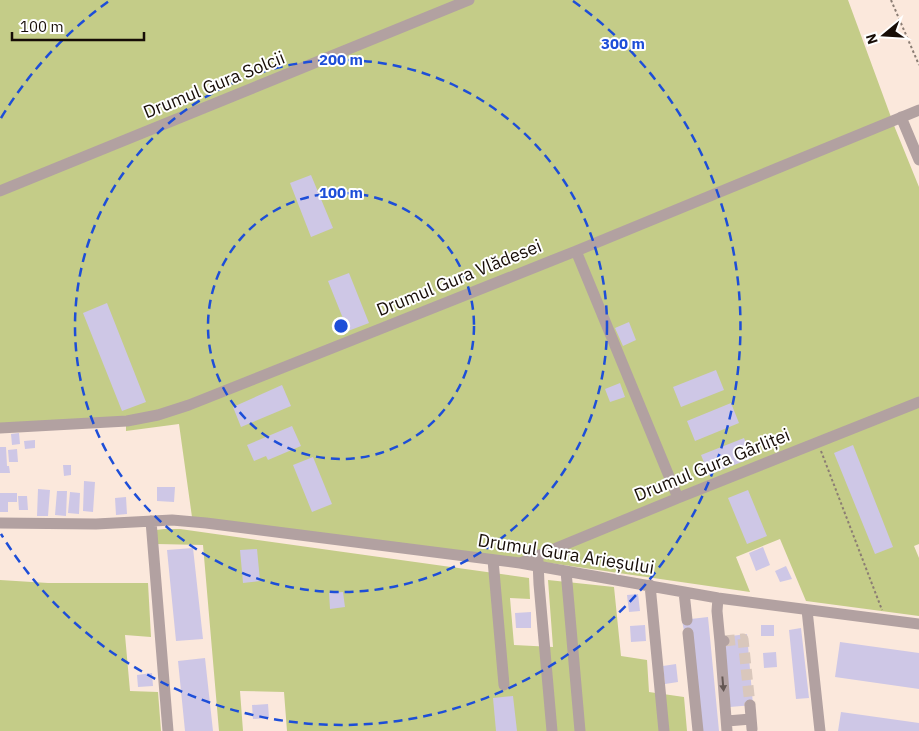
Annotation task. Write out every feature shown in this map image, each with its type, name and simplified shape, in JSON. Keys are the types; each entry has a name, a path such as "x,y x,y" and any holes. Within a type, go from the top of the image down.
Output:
{"street":[{"name":"Drumul Gura Solcii","path":"0,191 469,0"},
{"name":"Drumul Gura Vlădesei","path":"0,428 127,421 189,405 576,251 919,110"},
{"path":"901,117 919,160"},
{"path":"576,251 678,498"},
{"name":"Drumul Gura Gârliței","path":"538,561 678,498 919,402"},
{"name":"Drumul Gura Arieșului","path":"0,523 96,524 172,520 206,523 493,560 520,563 538,561 566,571 718,598 919,624"},
{"path":"150,521 168,731"},
{"path":"493,560 504,685"},
{"path":"538,561 552,731"},
{"path":"566,571 580,731"},
{"path":"650,585 664,731"},
{"path":"684,592 686,620"},
{"path":"718,598 717,611 722,641 727,726 752,724 750,706"},
{"path":"807,610 820,731"},
{"path":"688,633 698,731"}],"path":[{"path":"891,0 919,65"},
{"path":"818,442 883,612 880,612 879,619"}],"green space":[{"path":"0,0 848,0 919,187 919,544 914,546 919,558 919,616 806,601 780,539 736,557 750,592 522,559 192,517 179,424 126,431 126,425 0,424"},
{"path":"180,529 529,578 530,599 510,598 514,645 553,647 548,580 614,587 621,656 647,660 649,692 684,697 687,731 287,731 284,692 240,691 243,731 219,731 203,545 157,544 156,530"},
{"path":"0,580 48,583 148,583 151,637 125,635 130,691 158,692 161,731 0,731"}],"building":[{"path":"311,175 333,228 311,237 290,183"},
{"path":"349,273 369,323 348,331 328,281"},
{"path":"107,303 146,402 122,411 83,313"},
{"path":"629,322 636,340 623,346 615,328"},
{"path":"716,370 724,390 681,407 673,387"},
{"path":"620,383 625,397 610,402 605,389"},
{"path":"282,385 291,406 241,427 233,407"},
{"path":"731,403 739,423 695,441 687,421"},
{"path":"292,426 301,446 268,460 266,456 254,461 247,445"},
{"path":"19,433 20,444 12,445 11,434"},
{"path":"744,438 752,458 709,475 701,455"},
{"path":"35,440 35,448 25,449 24,441"},
{"path":"853,445 893,547 875,554 834,453"},
{"path":"0,447 6,447 7,466 9,466 10,473 0,473"},
{"path":"17,449 18,462 9,462 8,450"},
{"path":"313,457 332,504 312,512 293,465"},
{"path":"63,465 71,465 71,475 64,476"},
{"path":"84,481 95,482 93,512 83,511"},
{"path":"157,487 175,487 174,502 157,501"},
{"path":"38,489 50,490 48,516 37,516"},
{"path":"748,490 767,536 747,544 728,498"},
{"path":"57,491 67,491 66,516 55,515"},
{"path":"70,492 80,493 79,514 68,513"},
{"path":"0,493 17,493 17,502 8,502 8,512 0,512"},
{"path":"18,496 27,496 28,510 19,510"},
{"path":"126,497 127,514 116,515 115,498"},
{"path":"763,547 770,565 756,571 749,553"},
{"path":"193,548 203,639 176,641 167,550"},
{"path":"257,549 260,581 243,583 240,550"},
{"path":"786,566 792,579 780,582 775,571"},
{"path":"343,592 345,607 330,609 329,593"},
{"path":"638,594 640,611 629,612 627,595"},
{"path":"531,612 531,628 516,628 515,613"},
{"path":"708,617 719,731 702,731 682,620"},
{"path":"645,625 646,641 631,642 630,626"},
{"path":"761,625 774,625 774,636 761,636"},
{"path":"801,628 809,698 796,699 789,630"},
{"path":"747,634 753,705 730,707 723,637"},
{"path":"840,642 919,653 919,689 835,677"},
{"path":"776,652 777,667 764,668 763,653"},
{"path":"205,658 213,731 185,731 178,661"},
{"path":"676,664 678,682 665,684 663,666"},
{"path":"152,673 153,686 138,687 137,675"},
{"path":"513,696 517,731 496,731 493,698"},
{"path":"268,704 269,718 253,719 252,705"},
{"path":"841,712 919,723 919,731 838,731"}],"tunnel":[{"path":"724,641 743,639 750,705"}]}
